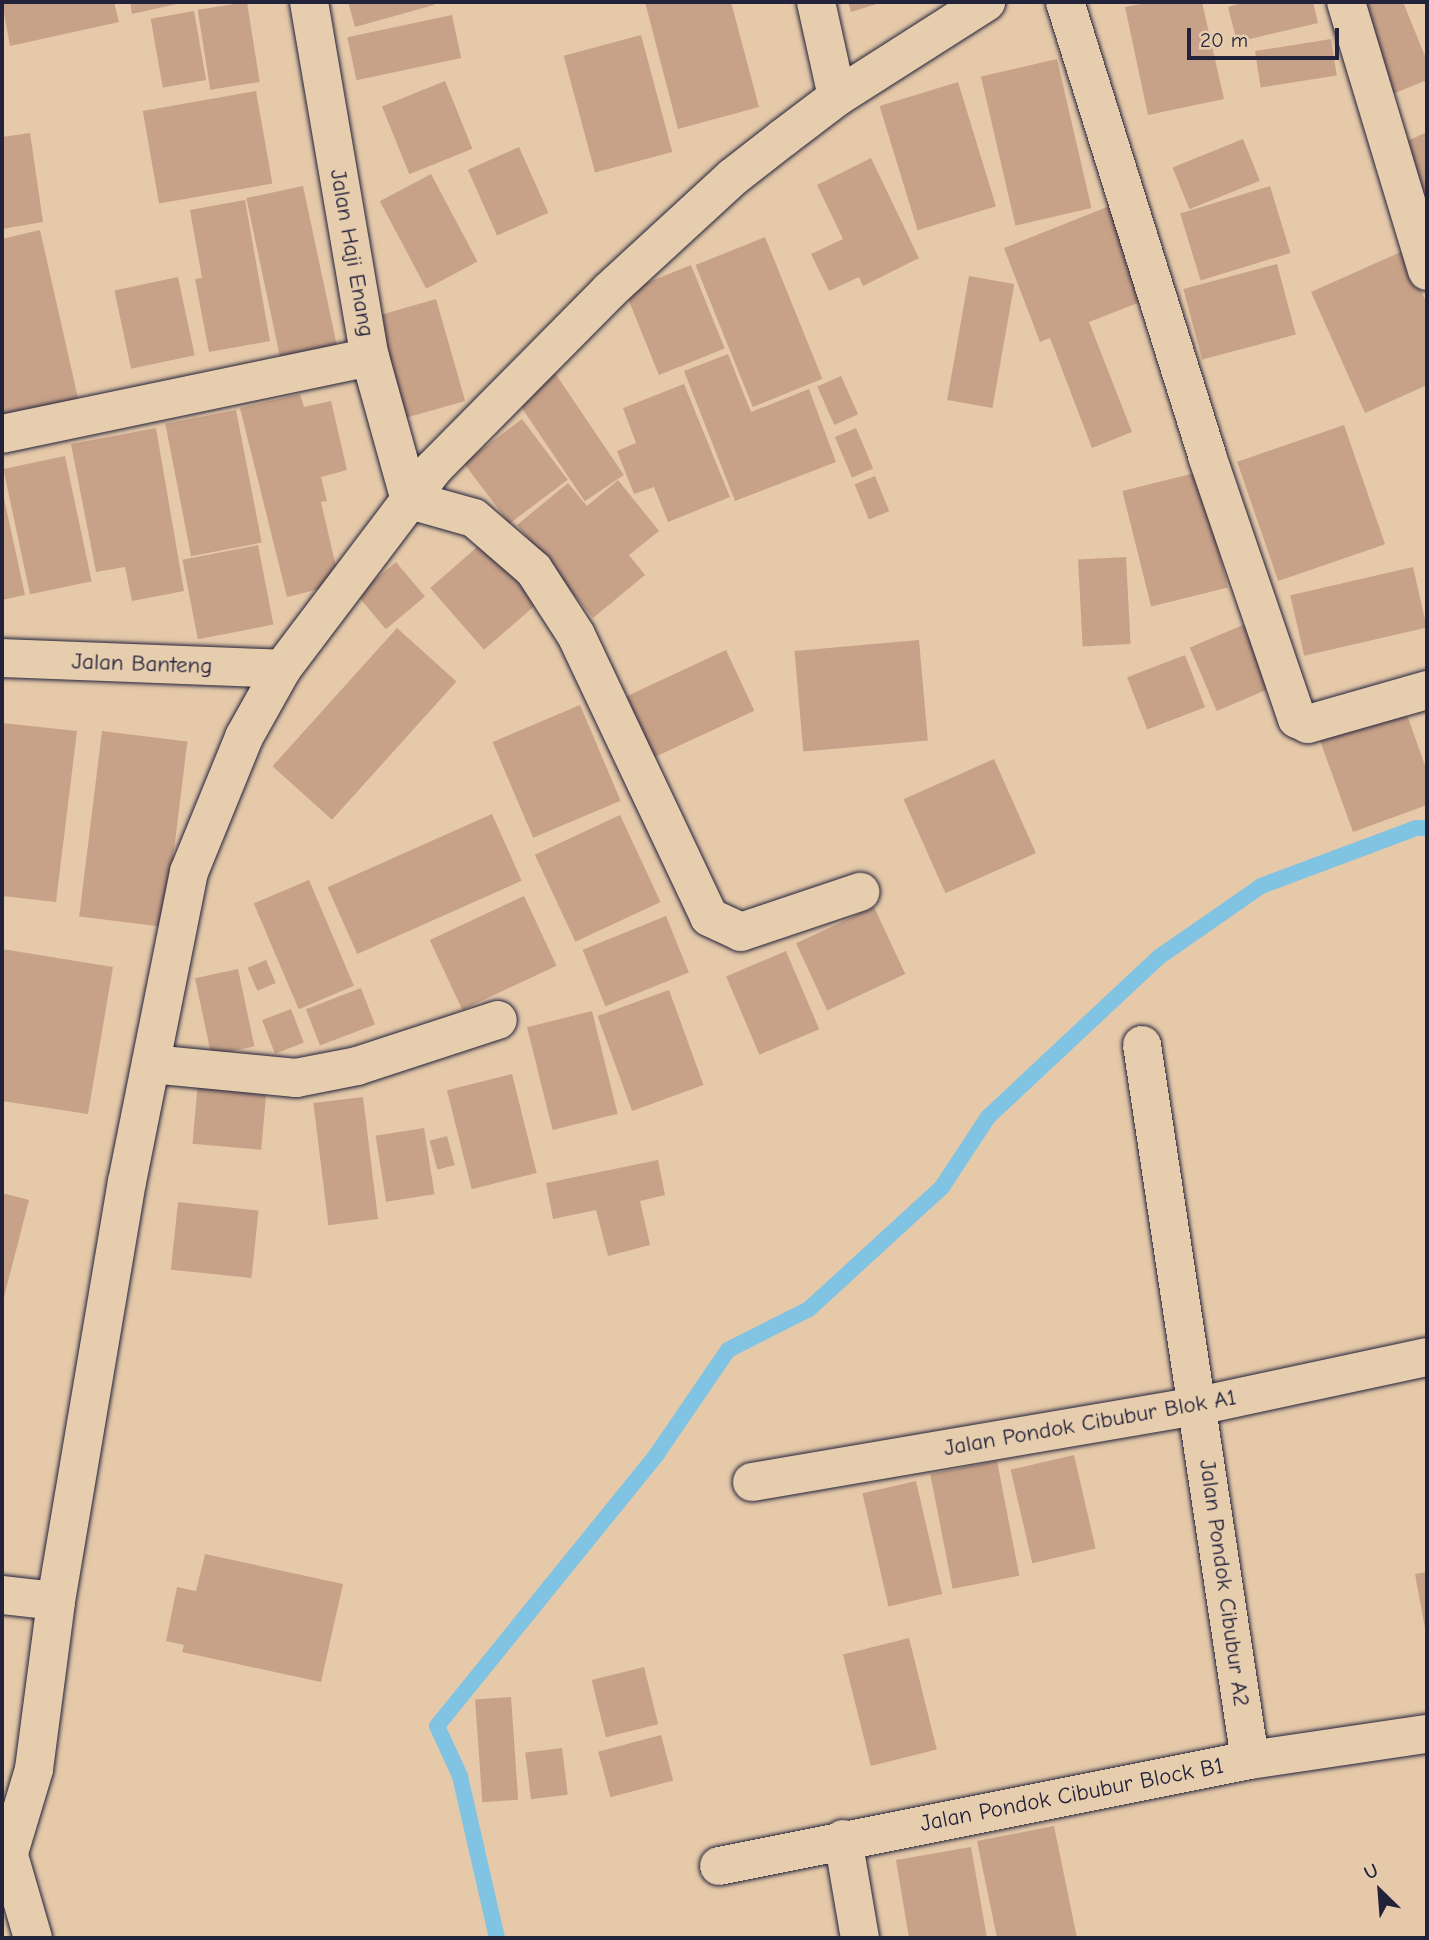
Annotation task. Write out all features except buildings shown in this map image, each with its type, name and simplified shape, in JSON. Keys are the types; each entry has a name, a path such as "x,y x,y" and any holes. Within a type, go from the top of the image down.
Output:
{"street":[{"name":"Jalan Haji Enang","path":"309,2 370,357 410,500"},
{"path":"816,2 837,97"},
{"path":"33,1938 6,1868 34,1769 56,1601 151,1064 189,872 244,737 282,669 433,469 609,291 733,177 837,97 986,2"},
{"path":"1065,2 1207,456 1297,719 1308,724 1427,690"},
{"path":"1346,2 1427,271"},
{"path":"2,434 370,357"},
{"path":"410,500 474,518 534,570 576,635 709,916 741,932 860,892"},
{"name":"Jalan Banteng","path":"2,658 282,669"},
{"path":"151,1064 296,1078 357,1066 498,1020"},
{"name":"Jalan Pondok Cibubur A2","path":"1142,1045 1250,1760"},
{"name":"Jalan Pondok Cibubur Blok A1","path":"752,1482 1198,1406 1427,1357"},
{"path":"2,1595 56,1601"},
{"name":"Jalan Pondok Cibubur Block B1","path":"719,1866 843,1839 1250,1760 1427,1734"},
{"path":"843,1839 860,1938"}],"waterway":[{"path":"497,1938 460,1776 437,1726 657,1454 728,1350 809,1309 942,1187 988,1117 1159,957 1261,886 1416,828 1427,828"}]}
